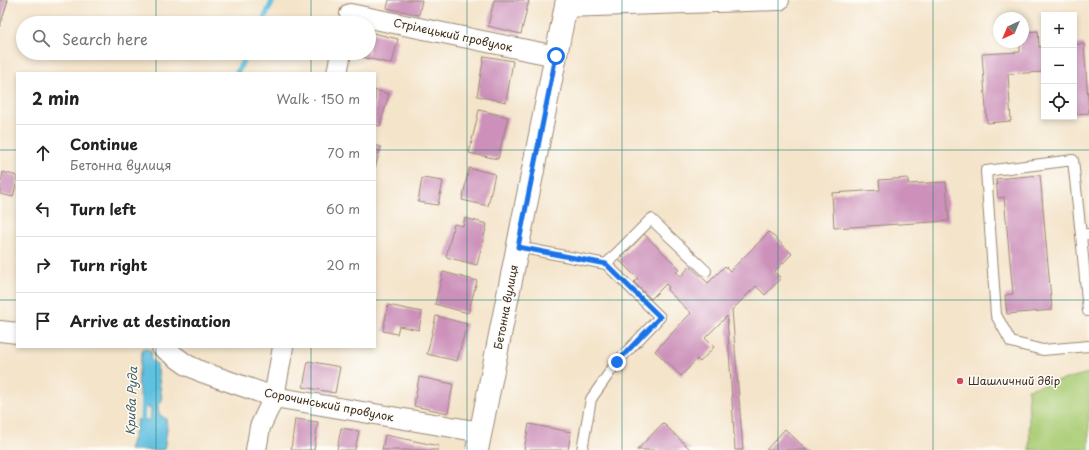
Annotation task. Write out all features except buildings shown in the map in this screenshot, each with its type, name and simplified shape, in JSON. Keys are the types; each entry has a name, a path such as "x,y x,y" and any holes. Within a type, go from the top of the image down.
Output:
{"street":[{"path":"566,4 779,0"},
{"name":"Бетонна вулиця","path":"479,441 566,4"},
{"name":"Стрілецький провулок","path":"350,12 369,16"},
{"name":"Стрілецький провулок","path":"376,18 556,56"},
{"path":"337,72 340,60"},
{"path":"0,331 16,334"},
{"name":"Сорочинський провулок","path":"163,348 186,365 202,372 274,396 479,441"},
{"path":"256,450 260,427 274,396 283,348"}],"lane":[{"path":"1089,311 1085,234 1072,160 986,171 996,315 1011,342 1043,350 1089,346"},
{"path":"606,264 651,219 706,271"},
{"path":"518,247 606,264 660,317 617,362 591,399 582,450"}],"green space":[{"path":"1089,373 1089,450 1030,450 1028,389"}],"water":[{"path":"143,348 152,351 150,359 157,364 162,400 158,407 159,414 166,419 167,429 164,450 129,450 137,420 150,420 151,409 146,407 142,402 138,379"}],"waterway":[{"name":"Крива Руда","path":"265,16 273,0"},
{"name":"Крива Руда","path":"238,72 244,60"},
{"name":"Крива Руда","path":"142,428 143,394"}],"place":[{"name":"Шашличний двір","path":"960,381"}],"route":[{"path":"556,56 518,247 606,264 660,317 617,362"}]}
